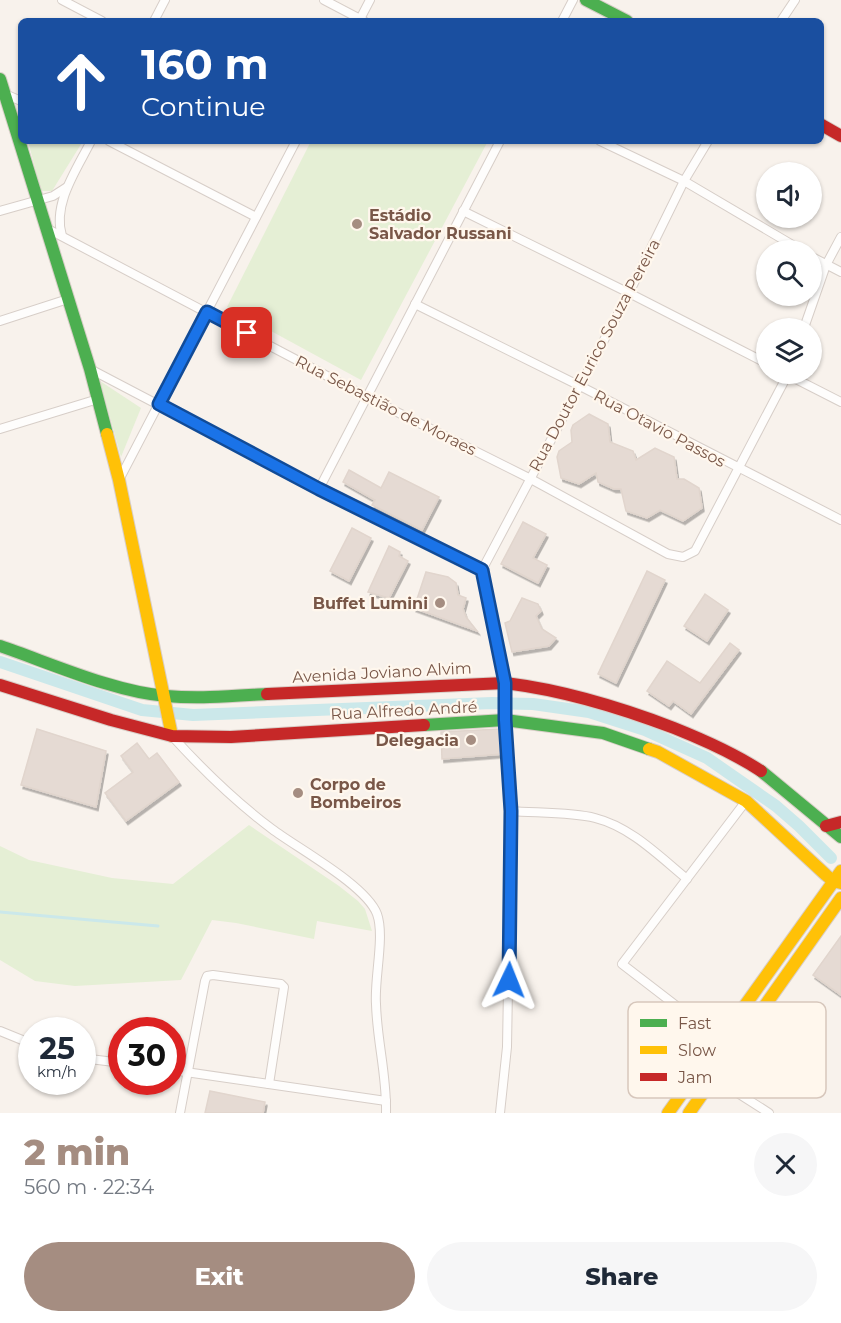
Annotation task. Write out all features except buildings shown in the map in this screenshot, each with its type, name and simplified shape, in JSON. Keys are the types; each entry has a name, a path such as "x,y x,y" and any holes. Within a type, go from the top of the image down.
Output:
{"main road":[{"path":"586,0 621,18"},
{"path":"0,79 2,95 18,141"},
{"path":"824,126 841,136"},
{"path":"19,144 90,369 119,480 171,731"},
{"name":"Avenida Joviano Alvim","path":"0,646 166,701 187,696 505,689 534,685 585,697 695,736 732,753 759,770 841,837"},
{"path":"140,691 150,687 161,675"},
{"path":"161,675 176,691 187,696"},
{"name":"Rua Alfredo André","path":"0,685 111,720 171,731 231,736 505,717 603,733 658,752 746,801 839,878"},
{"path":"826,825 841,822"},
{"path":"750,1002 839,878"},
{"path":"768,1002 841,898"},
{"path":"668,1113 679,1098"},
{"path":"689,1113 700,1098"}],"street":[{"path":"62,0 96,18"},
{"path":"156,18 165,0"},
{"path":"324,0 357,18"},
{"path":"362,18 370,0"},
{"path":"564,18 573,0"},
{"path":"784,18 795,0"},
{"path":"2,95 18,101"},
{"path":"62,236 59,220 68,187 90,144"},
{"path":"115,144 255,217"},
{"path":"119,480 294,144"},
{"path":"319,489 498,144"},
{"path":"606,144 684,182 784,240"},
{"name":"Rua Doutor Eurico Souza Pereira","path":"482,570 629,293 684,182 706,144"},
{"path":"0,211 53,195 68,187"},
{"path":"463,211 756,358"},
{"name":"Rua Sebastião de Moraes","path":"46,228 367,397 529,478 668,554 683,557 695,551 739,469"},
{"path":"807,318 826,265 841,237"},
{"path":"822,263 841,272"},
{"path":"0,321 68,299"},
{"name":"Rua Otavio Passos","path":"415,304 841,520"},
{"path":"90,369 319,489 482,570 505,689 511,811 507,1036 500,1113"},
{"path":"739,469 782,384"},
{"path":"806,384 841,402"},
{"path":"0,429 98,399"},
{"path":"171,731 198,765 271,828 332,870 368,899 376,913 379,924 376,1005 386,1113"},
{"path":"671,1002 622,964 746,801"},
{"path":"511,811 594,817 619,826 687,879"},
{"path":"180,1113 207,976 281,984 284,987 269,1084"},
{"path":"0,1031 18,1038"},
{"path":"187,1072 386,1101"},
{"path":"745,1098 769,1113"}],"green space":[{"path":"29,144 81,144 52,191 41,191"},
{"name":"Estádio Salvador Russani","path":"309,144 486,144 361,380 227,307"},
{"path":"100,381 141,408 121,457"},
{"path":"249,825 358,901 365,909 372,931 317,921 314,939 212,920 181,980 75,986 35,981 0,960 0,846 29,860 112,878 173,884"}],"waterway":[{"path":"0,662 142,710 193,715 492,703 533,704 589,712 645,730 707,758 776,806 831,858"},
{"path":"0,912 158,926"}],"traffic: fast":[{"path":"586,0 621,18"},
{"path":"0,79 18,137"},
{"path":"20,144 90,369 107,434"},
{"path":"0,646 82,676 146,693 191,697 267,694"},
{"path":"424,725 505,720 603,733 649,749"},
{"path":"761,771 841,837"}],"traffic: slow":[{"path":"107,434 119,480 172,736"},
{"path":"649,749 746,801 826,875 833,881 841,883"},
{"path":"747,1002 841,871"},
{"path":"767,1002 841,898"},
{"path":"668,1113 679,1098"},
{"path":"689,1113 700,1098"}],"traffic: jam":[{"path":"824,126 841,136"},
{"path":"267,694 505,683 527,686 591,700 653,720 719,747 761,771"},
{"path":"0,685 111,720 172,736 231,737 424,725"},
{"path":"826,826 841,822"}],"place":[{"name":"Estádio Salvador Russani","path":"357,224"},
{"name":"Buffet Lumini","path":"440,603"},
{"name":"Delegacia","path":"471,740"},
{"name":"Corpo de Bombeiros","path":"298,793"}],"route":[{"path":"247,333 207,312 159,404 319,489 482,570 505,683 511,811 509,980"}]}
